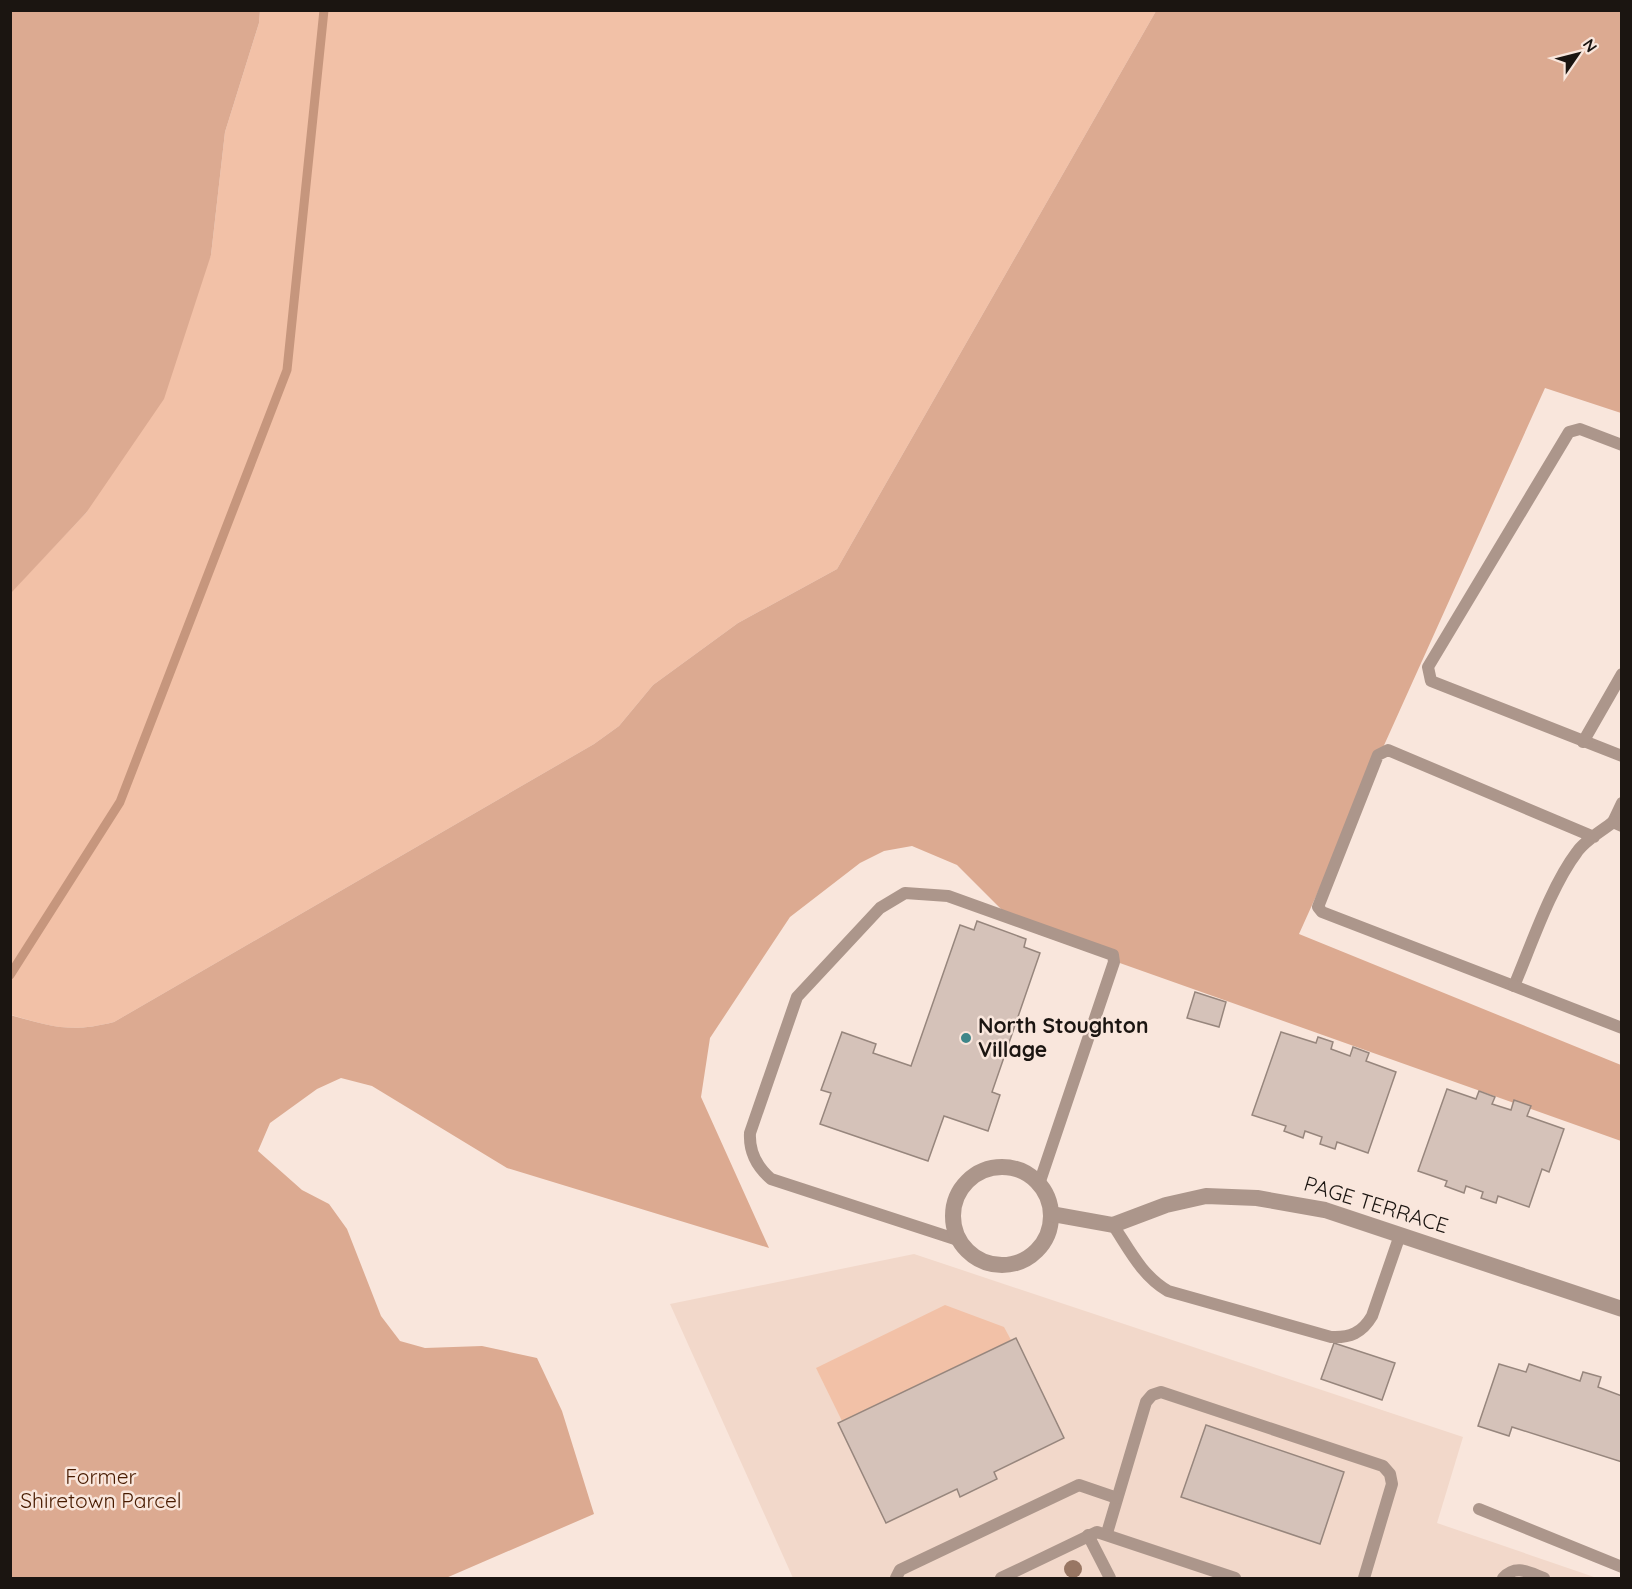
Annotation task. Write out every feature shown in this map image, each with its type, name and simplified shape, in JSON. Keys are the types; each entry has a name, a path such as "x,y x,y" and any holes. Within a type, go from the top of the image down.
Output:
{"street":[{"path":"996,1167 1012,1168 1027,1174 1039,1184 1048,1198 1052,1214 1049,1231 1042,1246 1030,1257 1015,1264 999,1266 982,1263 968,1253 958,1240 953,1225 952,1209 957,1193 974,1176 996,1167"},
{"name":"PAGE TERRACE","path":"1113,1225 1185,1200 1233,1196 1303,1204 1622,1309"},
{"path":"1052,1214 1113,1225"}],"lane":[{"path":"1622,445 1580,429 1569,432 1428,667 1431,681 1622,756"},
{"path":"1583,742 1622,674"},
{"path":"1594,837 1388,750 1378,755 1318,907 1322,912 1622,1028"},
{"path":"1514,986 1548,907 1577,850 1617,824 1622,803"},
{"path":"958,1240 771,1179 757,1162 749,1142 750,1133 797,997 880,908 892,900 911,893 948,896 1113,955 1114,962 1039,1184"},
{"path":"1113,1225 1143,1271 1155,1284 1168,1291 1331,1336 1342,1337 1365,1328 1372,1316 1400,1235"},
{"path":"1107,1533 1146,1401 1152,1395 1161,1392 1383,1466 1390,1474 1392,1484 1364,1578"},
{"path":"896,1578 900,1570 1079,1485 1117,1498"},
{"path":"1479,1509 1622,1567"},
{"path":"1008,1577 1088,1535 1107,1533 1235,1578"},
{"path":"1088,1535 1110,1578"},
{"path":"1503,1578 1513,1570 1521,1569 1544,1578"}],"shaded area":[{"path":"260,11 1156,11 837,569 738,623 653,685 619,726 594,744 114,1022 73,1028 38,1023 11,1015 10,593 86,513 211,255 225,132 259,23"},
{"path":"914,1254 1463,1437 1437,1523 1597,1578 793,1578 670,1304"},
{"path":"945,1305 1004,1327 1011,1340 842,1421 816,1368"}],"green space":[{"path":"11,10 260,11 259,23 225,132 211,255 164,399 86,513 11,593"},
{"name":"Former Shiretown Parcel","path":"1156,11 1621,11 1621,413 1545,388 1299,934 1621,1065 1621,1141 1038,934 1016,924 957,865 912,846 884,851 860,863 790,917 710,1038 701,1097 769,1248 507,1168 372,1086 341,1078 317,1089 270,1123 258,1151 302,1190 329,1204 347,1229 381,1316 400,1341 425,1348 482,1346 537,1358 562,1411 594,1514 446,1578 11,1578 10,1015 38,1023 74,1028 114,1022 594,744 619,726 653,685 738,623 837,569"}],"building":[{"name":"North Stoughton Village","path":"977,921 1026,939 1024,947 1040,953 992,1092 1000,1095 988,1131 944,1116 928,1161 820,1124 831,1093 821,1090 842,1032 876,1044 873,1053 911,1066 960,925 974,930"},
{"path":"1195,992 1226,1002 1219,1027 1187,1018"},
{"path":"1281,1032 1316,1043 1318,1037 1333,1042 1331,1049 1350,1056 1353,1047 1369,1053 1366,1061 1396,1072 1368,1153 1337,1142 1335,1149 1320,1144 1322,1137 1305,1131 1303,1138 1284,1131 1286,1126 1252,1115"},
{"path":"1447,1089 1476,1099 1479,1091 1495,1097 1492,1104 1511,1110 1514,1100 1531,1106 1527,1116 1564,1129 1549,1172 1542,1169 1529,1207 1498,1196 1496,1203 1481,1198 1483,1192 1466,1186 1464,1193 1445,1186 1447,1181 1418,1171"},
{"path":"1016,1338 1064,1438 994,1472 997,1479 960,1497 957,1489 886,1523 838,1423"},
{"path":"1334,1343 1395,1363 1382,1400 1321,1379"},
{"path":"1499,1364 1526,1372 1529,1364 1580,1381 1583,1372 1601,1377 1598,1387 1622,1396 1622,1462 1512,1427 1509,1436 1478,1426"},
{"path":"1206,1425 1344,1472 1320,1544 1181,1497"}],"waterway":[{"path":"10,975 120,802 287,370 324,10"}],"place":[{"name":"North Stoughton Village","path":"966,1038"}]}
